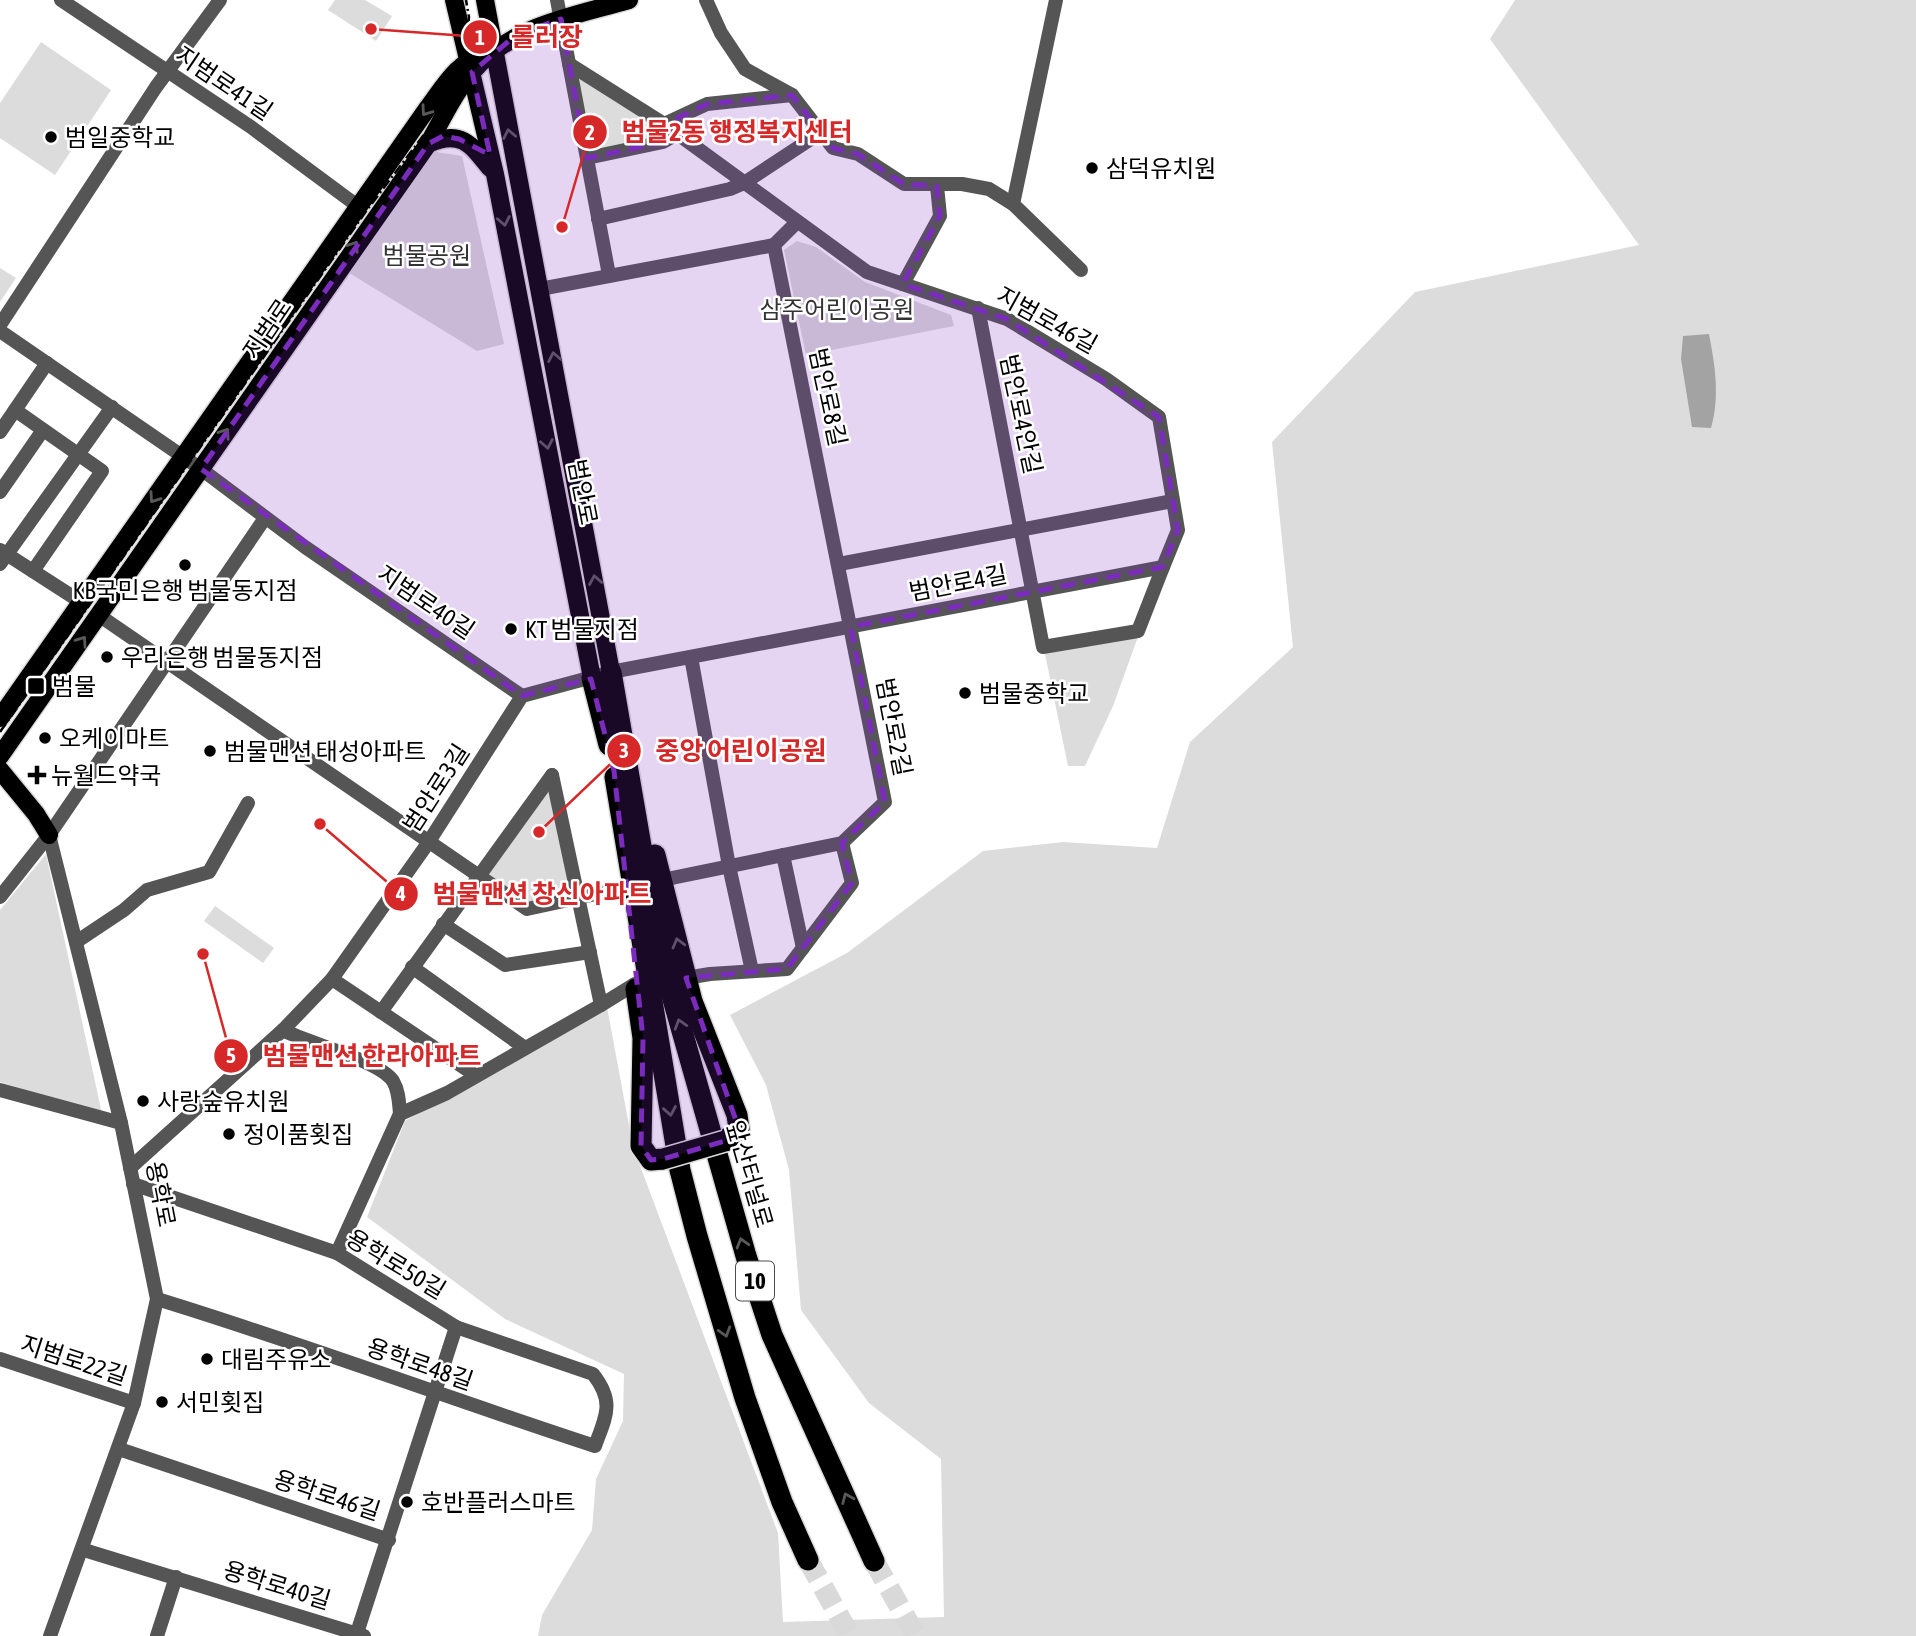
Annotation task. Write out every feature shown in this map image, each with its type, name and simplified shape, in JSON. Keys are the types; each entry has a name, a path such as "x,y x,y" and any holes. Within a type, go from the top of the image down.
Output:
{"highway":[{"name":"범안로","path":"602,675 614,771 660,987"},
{"name":"범안로","path":"602,675 631,787 659,950 660,987"},
{"path":"614,771 624,888 660,987 692,1002 737,1115 739,1129 725,1141 651,1160 641,1146 643,1038 660,987 662,880 631,787"},
{"name":"10","path":"660,987 680,1170 705,1268 745,1398 782,1502 808,1560"},
{"name":"앞산터널로","path":"660,987 772,1335 874,1561"}],"main road":[{"name":"범안로","path":"454,0 495,174 602,675"},
{"name":"범안로","path":"485,0 540,289 602,675"},
{"path":"0,718 446,84 516,35 629,0"},
{"name":"지범로","path":"0,756 428,144 470,65"},
{"path":"428,144 443,136 459,139 472,145 495,174"},
{"name":"용학로","path":"0,770 36,814 49,835"}],"street":[{"name":"지범로41길","path":"61,0 251,127 359,207"},
{"path":"0,325 167,72 220,0"},
{"path":"558,0 609,275"},
{"path":"706,0 721,33 745,69 792,95 833,148 869,160 904,184 962,184 989,189 1013,204 1081,270"},
{"path":"1013,204 1056,0"},
{"name":"지범로46길","path":"569,64 664,124 867,272 978,308 1048,342 1159,417 1173,501"},
{"path":"664,124 707,104 792,95"},
{"path":"598,219 744,183 822,131"},
{"path":"587,158 663,142 677,134"},
{"path":"903,284 940,216 937,186"},
{"path":"540,289 774,244 797,222"},
{"name":"범안로8길","path":"774,244 851,627"},
{"name":"범안로4안길","path":"978,308 1043,648 1138,631 1163,567"},
{"path":"0,331 183,456 268,520 49,835 0,897"},
{"path":"0,432 47,363"},
{"path":"81,602 33,570 2,556 112,407"},
{"path":"15,410 102,471 33,570"},
{"path":"0,492 43,430"},
{"path":"839,564 1173,501 1178,530 1163,567"},
{"name":"지범로40길","path":"268,520 523,696"},
{"name":"범안로4길","path":"602,675 1163,567"},
{"path":"100,616 527,909 624,888"},
{"name":"범안로2길","path":"842,843 885,802 851,627"},
{"path":"691,657 729,866 752,971"},
{"path":"523,696 602,675"},
{"name":"범안로3길","path":"130,1168 282,1030 332,979 428,843 523,696"},
{"path":"381,1012 552,775 601,1005"},
{"path":"76,942 124,911 147,890 209,873 248,803"},
{"name":"용학로","path":"49,835 121,1123 157,1299 134,1403 55,1635"},
{"path":"400,1114 420,1107 601,1005 660,987 752,971 787,969 852,883 842,843 662,880"},
{"path":"783,855 803,948"},
{"path":"443,924 505,965 590,951"},
{"path":"412,967 525,1048"},
{"path":"332,979 475,1075"},
{"path":"282,1030 305,1042 379,1068 393,1081 399,1097 400,1114 337,1253"},
{"path":"0,1090 121,1123"},
{"name":"용학로50길","path":"134,1184 337,1253 456,1327 593,1374"},
{"name":"용학로48길","path":"157,1299 258,1330 435,1394 595,1446 608,1401 593,1374"},
{"name":"용학로46길","path":"119,1449 389,1540 456,1327"},
{"name":"지범로22길","path":"0,1359 134,1403"},
{"path":"361,1635 389,1540"},
{"name":"용학로40길","path":"84,1550 361,1635"},
{"path":"157,1636 176,1577"}],"highlighted area":[{"path":"561,19 587,158 683,138 664,124 707,104 792,95 833,148 858,154 904,184 937,186 940,216 903,284 1007,319 1159,417 1178,530 1163,567 851,627 885,802 842,843 852,883 787,969 686,978 739,1129 725,1141 663,1159 651,1160 641,1146 643,1038 614,771 591,679 522,696 201,469 428,144 443,136 459,139 490,155 472,72 516,35"}],"green space":[{"path":"335,0 365,0 392,16 376,41 328,10"},
{"path":"1515,0 1916,0 1916,1636 538,1636 542,1615 592,1530 596,1479 623,1421 624,1374 505,1319 367,1217 405,1121 607,1007 633,1147 778,1533 783,1622 944,1617 941,1459 869,1403 801,1310 789,1170 766,1085 730,1015 847,953 983,851 1063,842 1157,848 1190,742 1293,647 1272,442 1415,292 1639,245 1490,39"},
{"path":"41,42 111,90 55,175 0,138 0,103"},
{"path":"572,68 666,133 664,139 589,155"},
{"name":"범물공원","path":"430,151 462,156 504,344 477,351 346,271"},
{"name":"삼주어린이공원","path":"797,241 816,247 865,282 951,315 954,326 806,355 784,250"},
{"path":"0,268 16,278 0,302"},
{"path":"1139,634 1113,706 1085,766 1068,766 1045,654"},
{"path":"548,790 574,894 527,905 486,877"},
{"path":"46,854 102,1114 0,1082 0,910"},
{"path":"215,906 274,948 263,963 204,921"}],"shaded area":[{"path":"1709,334 1716,381 1714,416 1711,428 1692,427 1681,359 1683,336"}],"tunnel":[{"path":"808,1560 850,1636"},
{"path":"874,1561 916,1636"}],"railway":[{"path":"0,732 367,210 451,99 465,66 469,17 466,0"}],"place":[{"name":"롤러장","path":"371,29"},
{"name":"범일중학교","path":"51,137"},
{"name":"삼덕유치원","path":"1092,168"},
{"name":"범물2동 행정복지센터","path":"562,227"},
{"name":"KB국민은행 범물동지점","path":"185,565"},
{"name":"KT 범물지점","path":"511,629"},
{"name":"우리은행 범물동지점","path":"107,657"},
{"name":"범물","path":"36,686"},
{"name":"범물중학교","path":"965,693"},
{"name":"오케이마트","path":"45,738"},
{"name":"범물맨션 태성아파트","path":"210,751"},
{"name":"뉴월드약국","path":"37,775"},
{"name":"범물맨션 창신아파트","path":"320,824"},
{"name":"중앙 어린이공원","path":"539,832"},
{"name":"범물맨션 한라아파트","path":"203,954"},
{"name":"사랑숲유치원","path":"143,1101"},
{"name":"정이품횟집","path":"229,1134"},
{"name":"대림주유소","path":"207,1359"},
{"name":"서민횟집","path":"162,1402"},
{"name":"호반플러스마트","path":"407,1502"}]}
